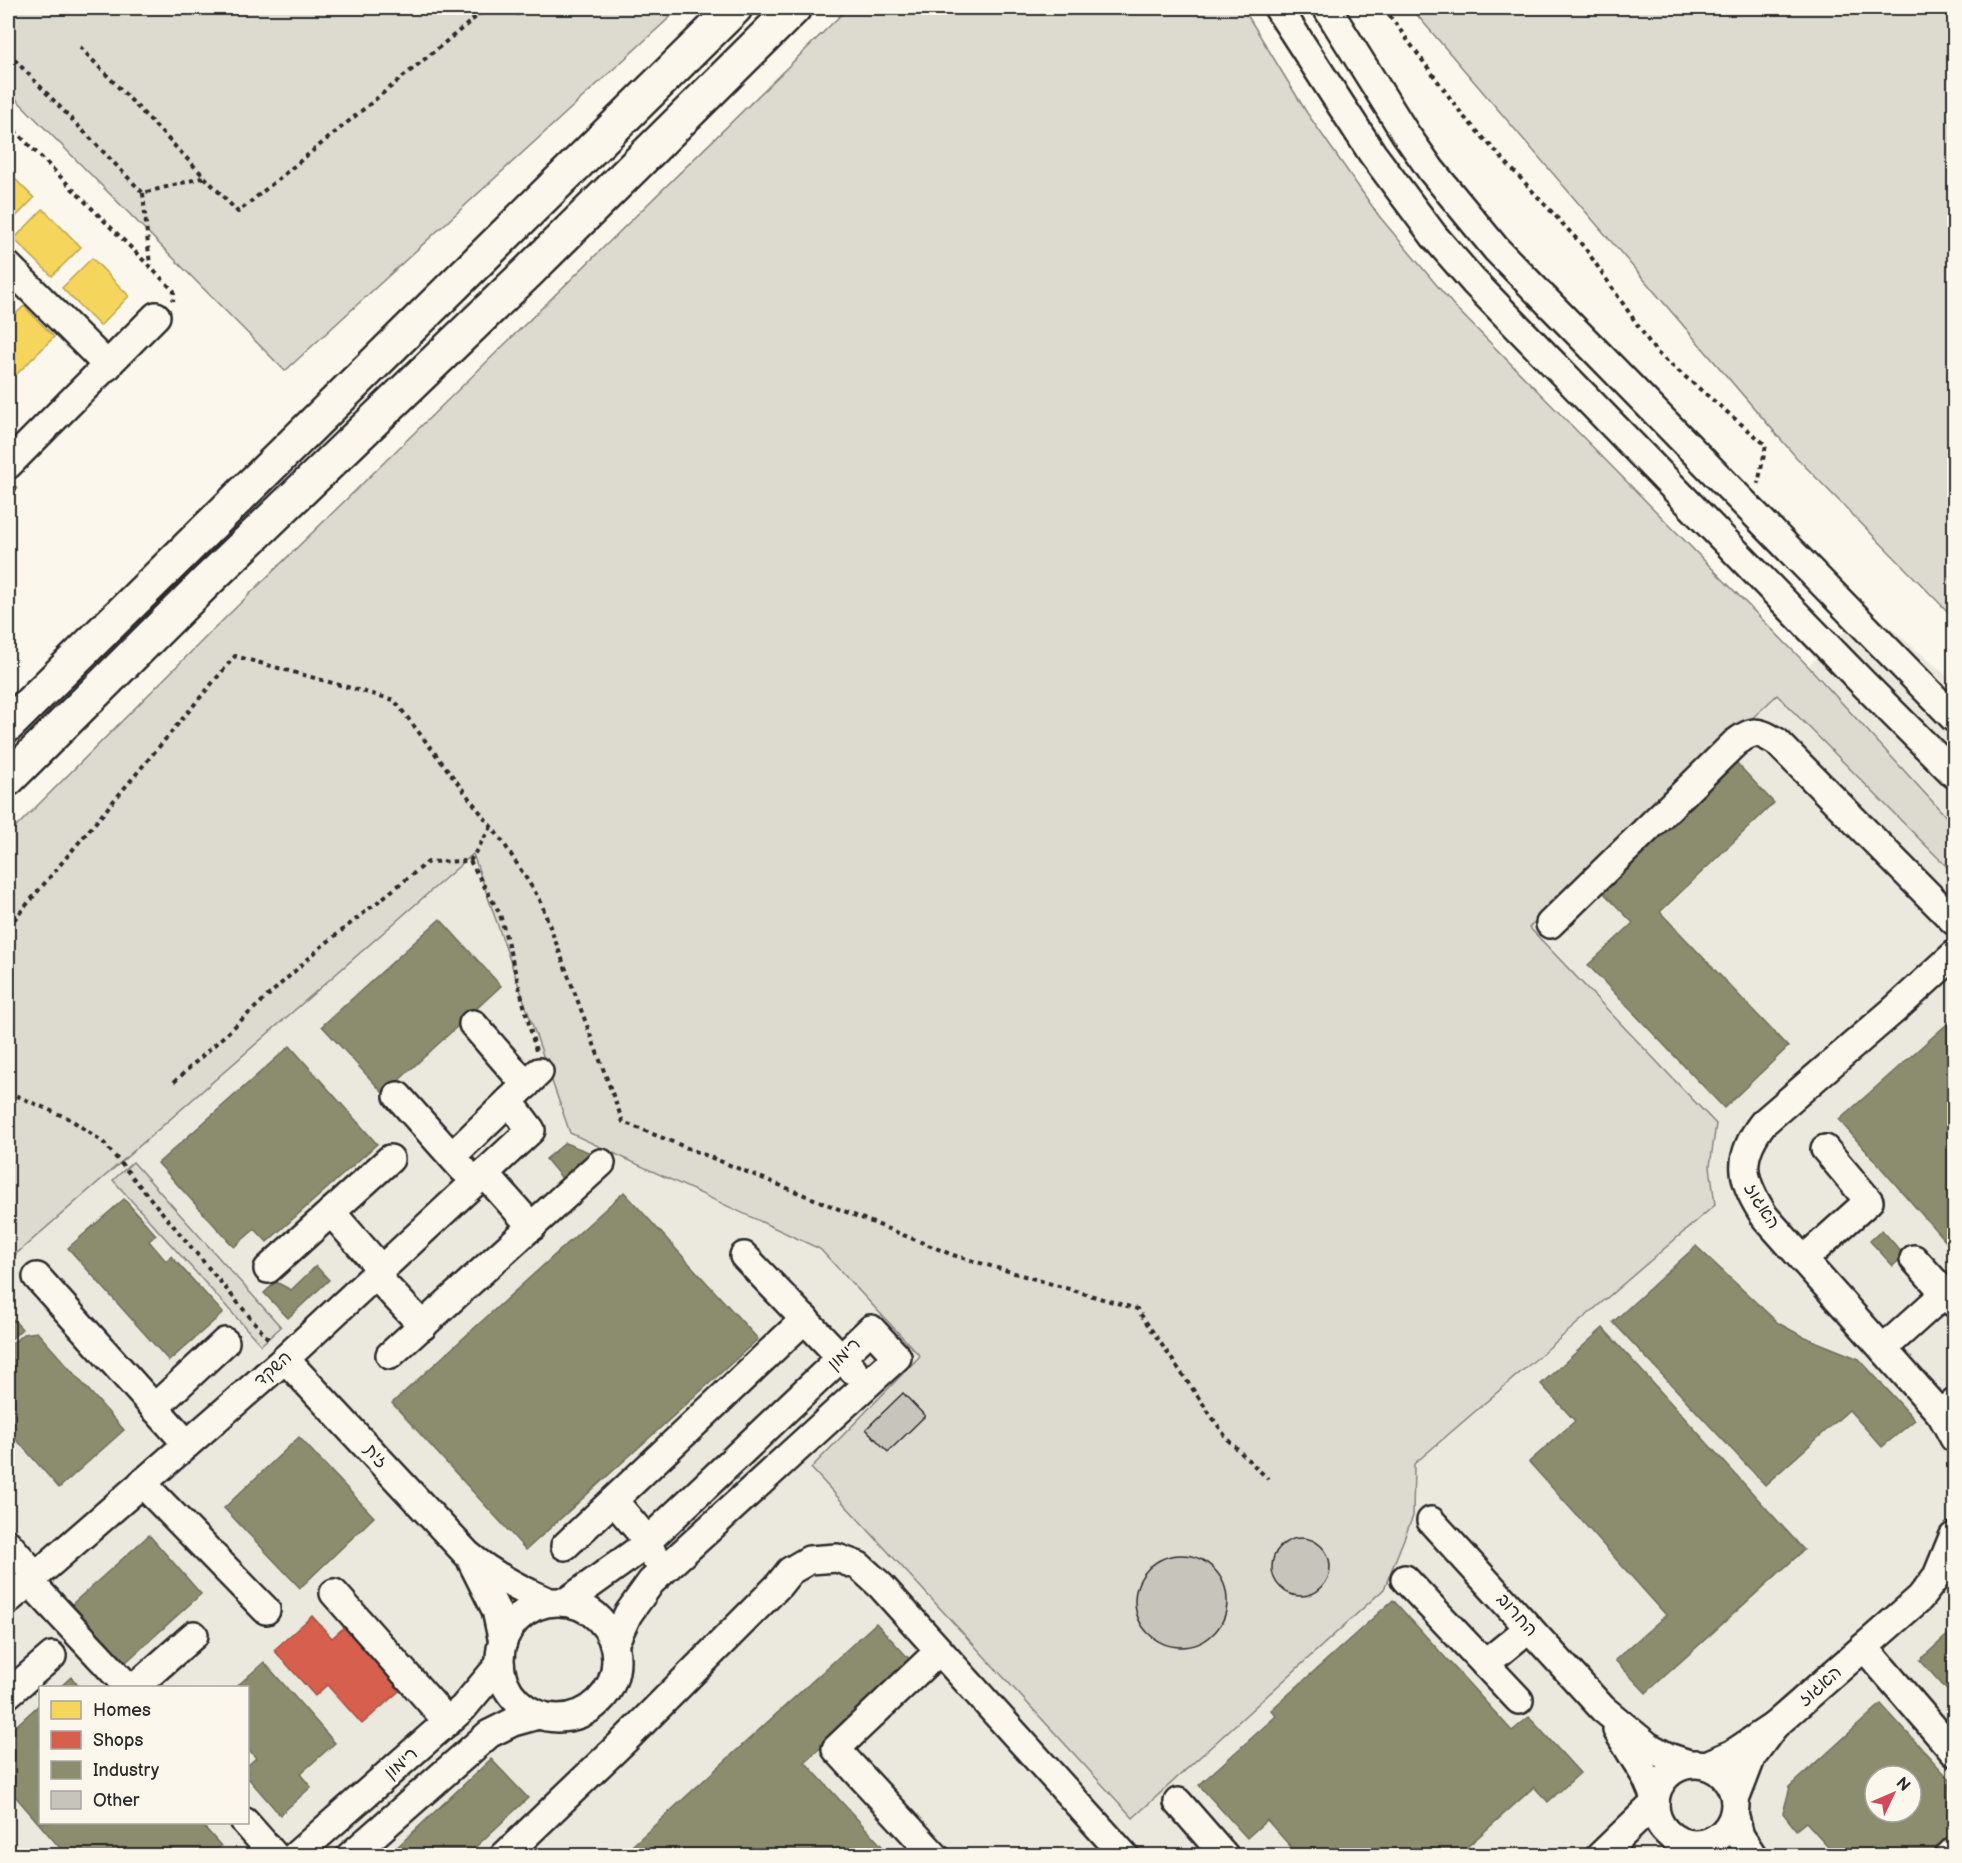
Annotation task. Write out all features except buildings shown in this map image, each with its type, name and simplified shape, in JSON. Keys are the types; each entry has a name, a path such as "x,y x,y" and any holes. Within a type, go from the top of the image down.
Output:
{"main road":[{"path":"8,725 735,8"},
{"path":"8,779 207,581 528,272 794,8"}],"street":[{"path":"1278,8 1372,153 1421,220 1474,282 1863,684 1954,774"},
{"path":"1327,8 1405,133 1431,170 1489,240 1954,718"},
{"path":"8,266 108,366"},
{"path":"8,465 156,316"},
{"path":"1550,924 1735,743 1748,734 1762,733 1777,742 1954,921"},
{"name":"האגוז","path":"1954,955 1763,1123 1753,1136 1746,1159 1744,1177 1766,1217 1803,1260 1883,1349 1950,1414 1954,1438"},
{"path":"452,1156 525,1086 473,1024"},
{"name":"השקד","path":"8,1600 285,1359 531,1130 525,1086"},
{"path":"398,1096 452,1156 480,1178 532,1227"},
{"path":"1803,1260 1869,1201 1825,1149"},
{"path":"268,1269 390,1159"},
{"path":"390,1355 601,1163"},
{"path":"331,1212 423,1326"},
{"path":"744,1256 866,1384"},
{"path":"1883,1349 1950,1298 1914,1259"},
{"path":"37,1277 187,1444"},
{"path":"566,1546 805,1319"},
{"name":"רימון","path":"558,1602 608,1572 647,1540 871,1329 897,1357 651,1582 628,1614 614,1644"},
{"path":"154,1408 225,1342"},
{"name":"זית","path":"285,1359 467,1554 508,1583 558,1602"},
{"path":"142,1483 266,1610"},
{"path":"614,1501 647,1540 655,1560 651,1582"},
{"name":"החרוב","path":"1431,1521 1603,1709 1648,1746 1668,1757 1698,1764"},
{"name":"האגוז","path":"1920,1598 1937,1576 1954,1534"},
{"path":"8,1544 33,1578 127,1686"},
{"name":"זית","path":"467,1554 496,1610 501,1653"},
{"path":"504,1856 625,1740 778,1586 790,1571 809,1560 837,1558 859,1566 881,1586 1125,1856"},
{"name":"האגוז","path":"1698,1764 1732,1754 1774,1726 1920,1598 1954,1578"},
{"path":"1405,1579 1519,1700"},
{"path":"334,1593 448,1722"},
{"path":"558,1602 584,1606 604,1624 614,1644 617,1655 615,1675 607,1693 594,1707 577,1716 557,1719 538,1715 521,1705 511,1694 504,1681 501,1653 508,1629 519,1616 534,1607 558,1602"},
{"path":"1485,1664 1529,1628"},
{"path":"136,1686 194,1635"},
{"path":"1864,1647 1954,1752"},
{"path":"935,1856 836,1749 939,1651"},
{"name":"רימון","path":"296,1856 464,1708 501,1653"},
{"path":"8,1694 52,1656"},
{"name":"החרוב","path":"1603,1709 1646,1777 1655,1801"},
{"name":"רימון","path":"350,1856 489,1734 513,1722 538,1715"},
{"name":"האגוז","path":"1735,1807 1752,1756 1774,1726"},
{"path":"1692,1846 1660,1824 1655,1801 1659,1785 1667,1774 1677,1767 1698,1764 1713,1767 1731,1786 1740,1836 1753,1856"},
{"path":"1602,1854 1655,1801"},
{"path":"1178,1802 1225,1856"},
{"path":"1602,1854 1620,1842 1639,1836 1657,1835 1692,1846 1707,1842 1719,1836 1728,1827 1735,1807"},
{"path":"248,1824 275,1856"},
{"path":"1949,1856 1954,1851"}],"path":[{"path":"80,47 238,212 488,8"},
{"path":"516,15 521,8"},
{"path":"1384,8 1464,117 1585,248 1656,352 1766,445 1752,512"},
{"path":"8,53 143,193 151,268"},
{"path":"8,124 174,291"},
{"path":"143,193 205,177"},
{"path":"8,927 235,656 394,700 491,827 540,900 623,1122 953,1255 1137,1309 1228,1440 1268,1479"},
{"path":"470,861 491,827"},
{"path":"174,1082 321,947 428,862 470,861"},
{"path":"470,861 500,914 535,1048 525,1086"},
{"path":"8,1092 70,1119 103,1142 285,1359"}],"shaded area":[{"path":"8,8 680,8 285,371 8,91"},
{"path":"848,8 1243,8 1307,113 1379,216 1455,307 1808,666 1954,825 1954,874 1777,695 1529,927 1716,1124 1710,1166 1715,1205 1414,1464 1413,1516 1384,1589 1133,1818 811,1468 920,1356 820,1249 570,1133 473,854 8,1261 8,835 215,628"},
{"path":"1411,8 1954,8 1954,618 1796,457"},
{"path":"1869,609 1954,682 1954,1855 8,1855 8,1261 473,854 570,1133 820,1249 921,1356 1413,1516 1414,1464 1715,1205 1710,1166 1716,1124 1528,927"},
{"path":"133,1162 281,1327 261,1345 113,1180"}]}
